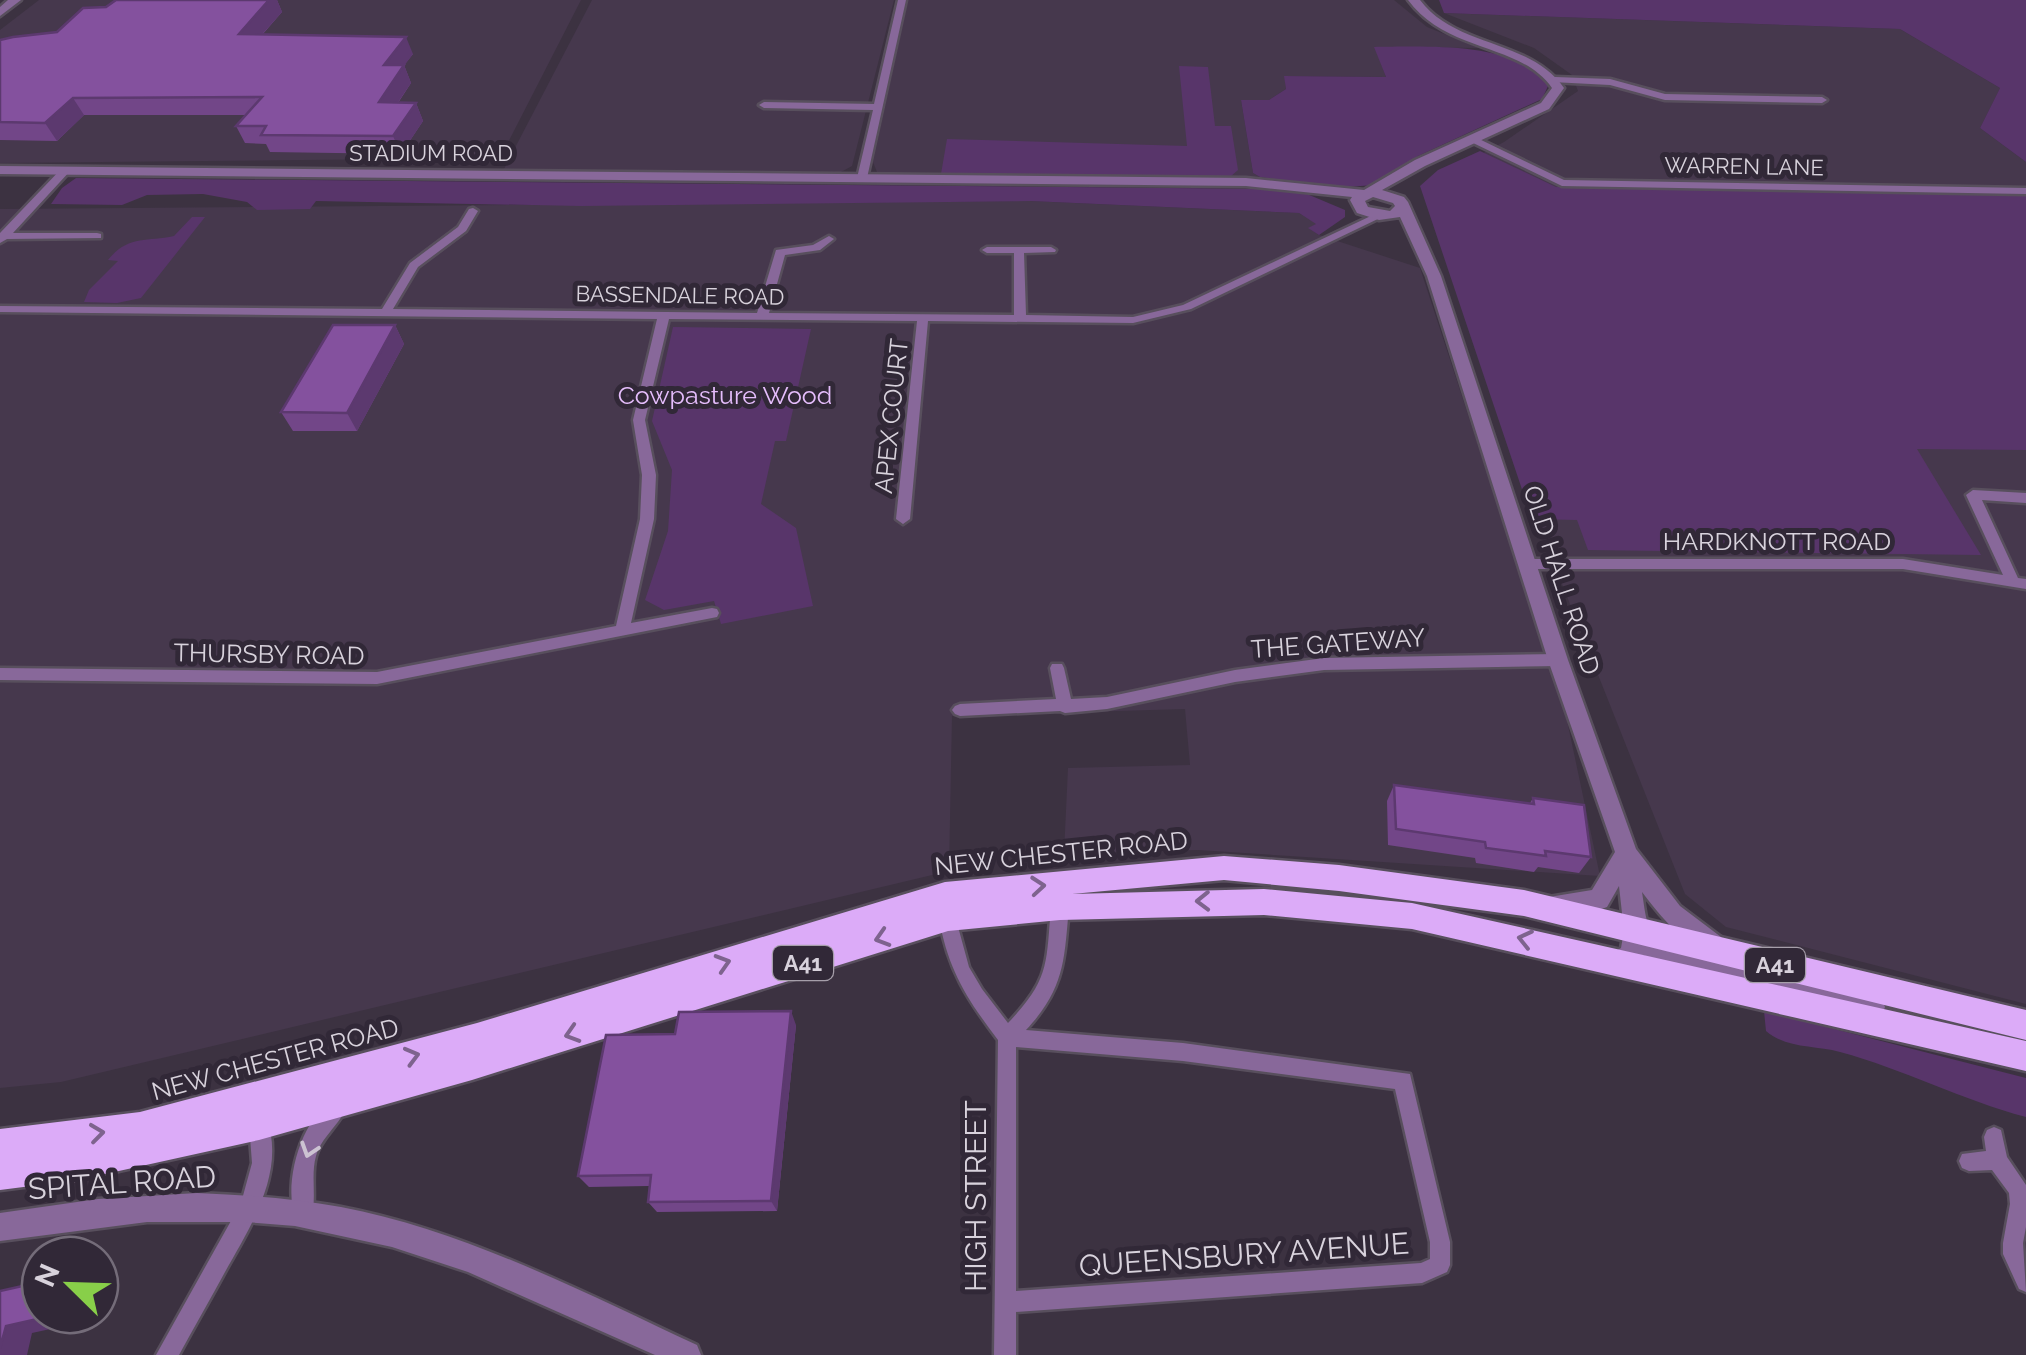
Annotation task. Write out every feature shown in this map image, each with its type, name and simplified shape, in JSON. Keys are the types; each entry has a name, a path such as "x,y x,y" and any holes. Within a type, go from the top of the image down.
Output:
{"highway":[{"name":"NEW CHESTER ROAD","path":"0,1145 140,1128 478,1038 946,894 1224,868 1382,882 1524,903 2026,1026"},
{"name":"A41","path":"0,1172 78,1164 259,1124 472,1065 948,918 1060,907 1222,901 1327,906 1468,926 2026,1053"}],"street":[{"path":"0,13 16,0"},
{"path":"902,0 862,178 1246,182 1308,188 1361,200 1387,193 1402,204"},
{"path":"1414,0 1434,23 1531,65 1555,80 1610,82 1664,97 1822,100"},
{"path":"1361,200 1405,173 1545,106 1556,95 1555,80"},
{"path":"764,104 878,107"},
{"name":"WARREN LANE","path":"1472,139 1562,183 2026,190"},
{"name":"STADIUM ROAD","path":"0,170 862,178"},
{"path":"1,237 66,170"},
{"path":"1379,216 1394,215 1402,204 1400,184 1405,173"},
{"path":"1361,200 1421,249"},
{"name":"BASSENDALE ROAD","path":"1341,232 1361,200"},
{"name":"OLD HALL ROAD","path":"1402,204 1460,351 1558,660 1626,853 1636,931"},
{"path":"387,310 414,266 462,229 473,210"},
{"name":"BASSENDALE ROAD","path":"0,308 1133,320 1187,307 1379,216"},
{"path":"1,237 97,236"},
{"path":"762,316 780,252 816,248 828,239"},
{"path":"986,250 1050,250"},
{"path":"1019,251 1020,320"},
{"path":"622,630 647,519 649,475 639,420 664,315"},
{"name":"APEX COURT","path":"903,519 923,318"},
{"path":"2020,583 1973,495 2026,498"},
{"name":"HARDKNOTT ROAD","path":"1527,564 1903,564 2020,583"},
{"name":"THURSBY ROAD","path":"0,674 377,678 712,613"},
{"name":"THE GATEWAY","path":"960,710 1142,698 1235,676 1324,664 1558,660"},
{"path":"1057,668 1065,706"},
{"path":"1524,903 1578,905 1600,900 1626,853 1672,913 1726,952"},
{"path":"948,918 959,971 971,993 1008,1037 1042,1002 1052,983 1060,907"},
{"path":"1620,961 1632,955 1636,931"},
{"path":"1636,931 1649,946 1672,957 2026,1053"},
{"name":"HIGH STREET","path":"1005,1355 1008,1037"},
{"name":"QUEENSBURY AVENUE","path":"1005,1302 1422,1273 1440,1265 1440,1242 1404,1081 1183,1052 1008,1037"},
{"path":"303,1214 304,1154 316,1131 345,1099"},
{"path":"166,1355 250,1207 262,1163 259,1124"},
{"path":"1994,1137 1995,1160 2019,1192 2022,1211 2012,1239 2012,1255 2026,1282"},
{"path":"1969,1161 1995,1160"},
{"name":"SPITAL ROAD","path":"0,1227 53,1216 166,1207 250,1207 303,1214 392,1233 521,1280 687,1355"}],"shaded area":[{"path":"39,0 581,0 500,158 0,163 0,30"},
{"path":"592,0 894,0 852,166 841,172 504,169"},
{"path":"908,0 1394,0 1427,27 1479,48 1375,47 1386,77 1285,76 1286,89 1269,100 1241,100 1253,173 1260,177 877,172 873,162"},
{"path":"1444,13 1900,29 2000,88 1980,128 2026,162 2026,1004 1726,927 1685,894 1545,541 1428,182 1504,142 1578,91 1572,75 1534,48"},
{"path":"1030,201 1299,213 1317,224 1309,228 1319,235 1420,268 1565,711 1600,876 1198,850 1064,853 1068,768 1190,765 1185,709 952,716 949,871 61,1082 0,1088 0,209"}],"green space":[{"path":"1439,0 2026,0 2026,162 1980,128 2000,88 1900,29 1444,13"},
{"path":"1374,47 1442,47 1493,53 1516,60 1548,86 1542,99 1418,156 1373,185 1337,188 1253,173 1241,100 1269,100 1286,89 1284,76 1386,77"},
{"path":"1179,66 1208,67 1215,126 1231,126 1238,170 1230,177 941,174 947,139 1187,146"},
{"path":"1480,151 1556,187 2026,193 2026,450 1917,449 1981,555 1588,550 1577,520 1532,519 1420,186 1438,170"},
{"path":"76,178 1281,189 1307,194 1345,210 1345,217 1319,235 1308,228 1316,224 1299,213 1030,201 581,206 316,201 310,209 257,210 247,202 203,194 147,195 122,205 51,204 62,188"},
{"path":"192,217 205,217 141,298 117,303 84,302 89,290 118,261 108,260 115,252 138,241 174,236"},
{"name":"Cowpasture Wood","path":"673,327 811,329 786,441 775,441 761,504 796,528 813,606 721,624 714,601 664,610 645,600 668,531 672,470 652,421"},
{"path":"1764,1011 2026,1078 2026,1117 1863,1059 1783,1041 1766,1031"}],"building":[{"path":"116,0 269,0 239,34 406,37 384,65 404,65 379,102 416,103 393,136 261,135 266,126 236,126 262,97 73,98 45,123 0,122 0,40 57,32 83,8 106,7"},
{"path":"333,325 395,325 347,413 281,412"},
{"path":"1394,785 1534,804 1533,798 1584,805 1591,857 1486,848 1485,842 1396,829"},
{"path":"791,1011 771,1201 648,1202 651,1175 578,1176 606,1035 675,1034 679,1012"},
{"path":"20,1286 20,1323 6,1326 0,1348 0,1291"}]}
